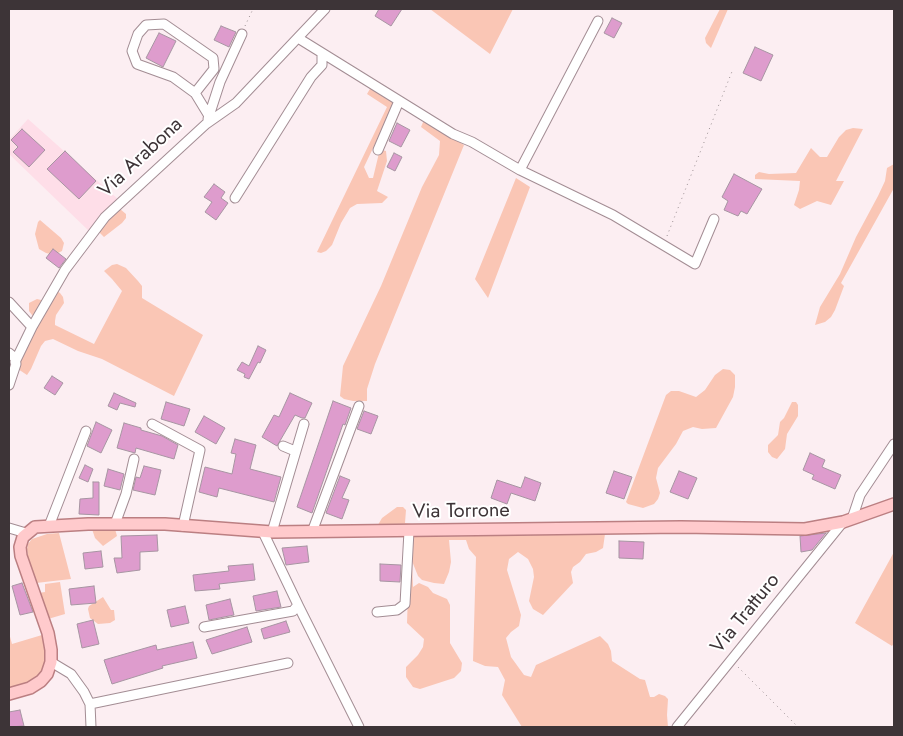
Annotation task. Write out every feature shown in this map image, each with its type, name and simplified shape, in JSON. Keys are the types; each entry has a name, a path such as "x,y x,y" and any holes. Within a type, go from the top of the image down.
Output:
{"main road":[{"name":"Via Torrone","path":"26,534 35,528 49,526 115,524 184,526 268,532 681,527 805,529 848,520 894,504"},
{"path":"9,694 30,688 41,681 47,674 51,662 48,633 21,556 20,546 26,534"}],"street":[{"name":"Via Arabona","path":"9,385 15,362 32,327 65,270 105,217 207,120 236,103 325,9"},
{"path":"520,170 598,21"},
{"path":"195,93 214,69 212,58 164,24 146,25 138,34 132,51 137,64 173,77 195,93 207,120"},
{"path":"207,120 220,82 242,34"},
{"path":"298,38 453,134 472,142 520,170 613,215 695,264 714,219"},
{"path":"235,198 311,77 322,65 322,53"},
{"path":"378,150 399,101"},
{"path":"9,302 32,327"},
{"path":"9,352 15,358 15,362"},
{"path":"312,532 359,406"},
{"path":"152,424 200,450 184,526"},
{"path":"304,424 268,532 298,605 360,727"},
{"path":"49,526 86,431"},
{"path":"848,520 860,495 894,444"},
{"path":"283,446 295,451"},
{"path":"115,524 126,494 134,459"},
{"name":"Via Tratturo","path":"677,727 848,520"},
{"path":"9,528 26,534"},
{"path":"377,612 397,610 405,604 409,531"},
{"path":"204,628 293,611 298,605"},
{"path":"51,662 71,674 84,692 90,704 88,726"},
{"path":"90,704 288,662"}],"path":[{"path":"242,34 252,9"},
{"path":"663,246 733,69"},
{"path":"727,665 737,667 798,727"}],"shaded area":[{"path":"430,9 513,9 490,54"},
{"path":"720,9 728,9 711,48 706,43 705,38"},
{"path":"371,87 391,99 394,104 364,167 369,178 373,178 379,153 382,150 386,151 387,161 377,191 388,197 382,203 357,204 350,208 341,223 332,245 326,251 317,252 387,107 367,94"},
{"path":"28,119 119,200 90,232 9,154 9,140"},
{"path":"424,120 464,145 375,364 367,389 367,401 344,399 340,396 343,366 381,286 422,187 439,155 440,141 421,127"},
{"path":"853,128 863,129 836,181 844,181 831,205 817,201 800,209 794,205 800,181 755,179 755,175 759,172 769,174 796,173 811,148 820,157 827,157 839,137 846,130"},
{"path":"894,164 894,188 841,283 844,286 835,310 825,322 815,325 820,307 840,274 856,237 885,181 887,168"},
{"path":"516,178 530,187 488,298 475,279"},
{"path":"120,209 126,214 126,218 104,237 98,231"},
{"path":"40,220 61,238 64,243 62,251 54,255 39,249 35,234"},
{"path":"117,264 126,268 142,286 142,298 203,335 174,396 102,359 78,351 53,339 45,341 41,346 27,375 18,369 17,361 35,319 29,311 29,303 37,299 45,301 52,288 60,293 64,303 56,315 55,325 94,344 122,291 104,271"},
{"path":"723,369 730,370 735,375 735,387 733,397 716,428 702,429 693,427 683,431 658,468 656,478 660,493 658,499 654,504 643,508 628,504 626,502 666,395 671,391 679,391 696,397 705,390 715,375"},
{"path":"792,402 796,402 798,405 798,416 787,434 785,449 777,459 768,452 768,445 778,435 780,422"},
{"path":"397,507 403,507 406,510 405,523 433,527 375,530 382,518"},
{"path":"92,529 115,529 117,536 103,546 95,538"},
{"path":"59,533 71,579 36,583 29,563 28,544 32,539 47,534"},
{"path":"605,534 603,548 586,554 573,567 571,572 573,583 543,615 533,609 529,601 534,577 533,569 528,559 518,552 509,559 507,570 521,615 519,626 506,638 511,657 524,675 531,677 536,665 600,636 608,644 612,661 640,679 645,680 650,697 659,694 668,699 668,727 522,727 502,695 505,680 498,667 485,666 473,661 476,557 469,549 466,540 449,540 451,562 444,584 422,580 418,576 412,561 413,587 419,583 428,587 433,593 447,599 450,605 450,643 462,663 461,671 454,678 420,689 413,687 406,677 406,667 418,655 423,647 424,639 407,623 410,537"},
{"path":"894,552 894,643 892,646 855,623"},
{"path":"60,582 65,614 48,619 38,593 45,592 45,584"},
{"path":"103,597 111,610 114,610 115,620 110,623 98,624 90,618 88,609 89,606"},
{"path":"9,633 12,644 42,635 47,664 39,679 9,690"}],"building":[{"path":"379,9 402,9 391,26 375,16"},
{"path":"612,18 622,23 614,38 604,33"},
{"path":"221,26 236,32 229,47 214,40"},
{"path":"159,33 176,41 163,67 146,58"},
{"path":"755,47 773,55 761,81 743,73"},
{"path":"397,123 410,130 401,147 389,141"},
{"path":"22,129 45,150 29,167 13,152 18,147 11,140"},
{"path":"65,151 96,181 79,199 47,169"},
{"path":"394,153 402,157 395,171 387,167"},
{"path":"734,174 762,189 747,214 741,211 738,216 724,210 728,201 722,197"},
{"path":"214,184 225,192 221,198 228,203 216,220 205,212 212,202 204,197"},
{"path":"53,249 66,259 59,268 46,258"},
{"path":"258,346 266,350 249,379 244,377 245,374 237,370 242,362 249,366"},
{"path":"52,376 63,383 55,395 44,388"},
{"path":"114,393 136,403 135,407 120,403 117,410 108,406"},
{"path":"290,393 312,403 305,418 295,415 277,446 262,437 274,415 279,417"},
{"path":"333,401 351,408 345,425 343,424 312,513 297,507"},
{"path":"166,402 190,409 184,426 161,419"},
{"path":"364,411 378,416 371,434 357,429"},
{"path":"204,416 225,428 216,444 195,432"},
{"path":"96,422 112,430 101,453 87,446"},
{"path":"124,423 162,436 178,445 174,459 136,448 135,453 117,448"},
{"path":"235,439 256,445 250,469 281,477 274,502 219,488 217,497 199,492 205,467 232,474 236,454 231,453"},
{"path":"810,453 825,460 822,467 841,475 835,489 812,479 814,475 803,470"},
{"path":"85,465 93,469 88,482 79,478"},
{"path":"144,466 161,470 155,495 133,490 136,477 140,478"},
{"path":"108,469 124,474 120,490 104,486"},
{"path":"614,471 632,477 624,499 606,493"},
{"path":"679,471 697,478 688,499 670,492"},
{"path":"340,476 350,480 342,498 349,500 342,519 326,513"},
{"path":"525,477 541,483 535,501 511,493 507,504 491,498 497,480 521,488"},
{"path":"93,482 99,482 99,515 79,514 80,499 93,498"},
{"path":"826,533 812,550 801,552 800,536"},
{"path":"157,535 158,551 140,552 140,570 117,573 114,558 122,558 121,536"},
{"path":"619,541 644,542 643,559 619,558"},
{"path":"307,546 309,562 286,565 282,548"},
{"path":"101,551 103,567 85,569 83,553"},
{"path":"253,564 255,580 219,584 220,589 195,591 193,575 229,571 228,566"},
{"path":"380,564 401,565 400,582 380,581"},
{"path":"22,583 33,612 20,615 12,586"},
{"path":"94,586 96,603 71,605 69,589"},
{"path":"277,591 281,607 256,611 253,596"},
{"path":"230,599 234,615 209,620 206,605"},
{"path":"185,606 189,623 171,627 167,610"},
{"path":"93,620 99,644 82,648 77,624"},
{"path":"286,621 290,632 264,639 261,629"},
{"path":"247,627 252,642 212,654 206,640"},
{"path":"193,642 197,658 162,666 163,668 112,684 104,660 156,645 157,650"},
{"path":"20,710 24,726 9,727 9,712"}]}
